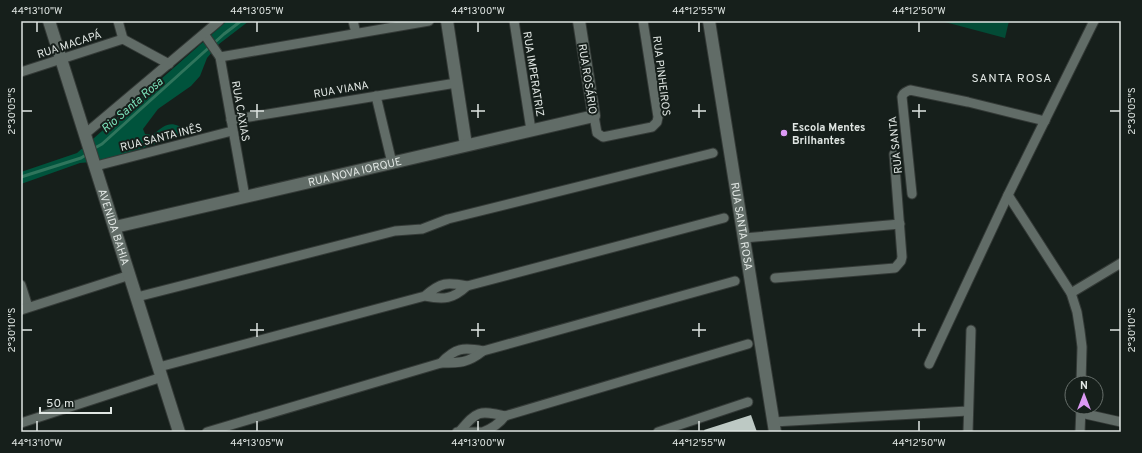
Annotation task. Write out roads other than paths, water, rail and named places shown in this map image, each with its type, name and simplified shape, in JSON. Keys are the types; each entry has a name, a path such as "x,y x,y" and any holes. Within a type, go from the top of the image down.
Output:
{"street":[{"name":"AVENIDA BAHIA","path":"49,21 130,275 140,296 179,432"},
{"path":"118,21 123,39 169,64"},
{"path":"87,138 169,64 206,36 220,21"},
{"path":"353,21 356,34"},
{"path":"219,55 429,21"},
{"path":"447,21 466,146"},
{"name":"RUA IMPERATRIZ","path":"514,21 530,130"},
{"name":"RUA ROSÁRIO","path":"579,21 597,134 600,136"},
{"name":"RUA PINHEIROS","path":"600,136 603,137 652,126 657,122 658,117 643,21"},
{"name":"RUA SANTA ROSA","path":"709,21 774,427"},
{"path":"929,364 1008,195 1094,21"},
{"name":"RUA CAXIAS","path":"206,36 219,55 245,197"},
{"name":"RUA MACAPÁ","path":"21,72 123,39"},
{"name":"RUA VIANA","path":"231,120 456,83"},
{"name":"RUA SANTA","path":"912,194 903,94 910,90 968,102 1045,121"},
{"path":"376,96 392,162"},
{"name":"RUA NOVA IORQUE","path":"115,227 594,116"},
{"name":"RUA SANTA INÊS","path":"94,162 232,131"},
{"path":"140,296 395,231 422,228 448,219 713,153"},
{"path":"775,278 895,268 901,261 902,257 894,154"},
{"path":"1008,195 1071,293 1077,312 1080,331 1082,348 1081,375"},
{"path":"425,296 449,298 456,295 468,286 724,218"},
{"path":"744,238 900,224"},
{"path":"1071,293 1121,263"},
{"path":"21,285 25,308 130,275"},
{"path":"441,363 454,351 464,349 483,351 735,280"},
{"path":"21,423 162,370 425,296 440,285 448,283 468,286"},
{"path":"968,432 971,330"},
{"path":"458,432 470,418 477,414 484,412 505,416 748,344"},
{"path":"206,432 441,363 466,362 483,351"},
{"path":"658,432 748,402"},
{"path":"774,427 968,411"},
{"path":"1080,432 1081,415"},
{"path":"1098,415 1121,422"},
{"path":"483,432 499,424 505,416"},
{"path":"458,432 480,432"}],"waterway":[{"name":"Rio Santa Rosa","path":"93,149 102,144 224,34 241,21"},
{"name":"Rio Santa Rosa","path":"21,177 81,158 89,153"}],"place":[{"name":"Escola Mentes Brilhantes","path":"784,133"}],"district":[{"name":"SANTA ROSA","path":"1012,78"}]}
